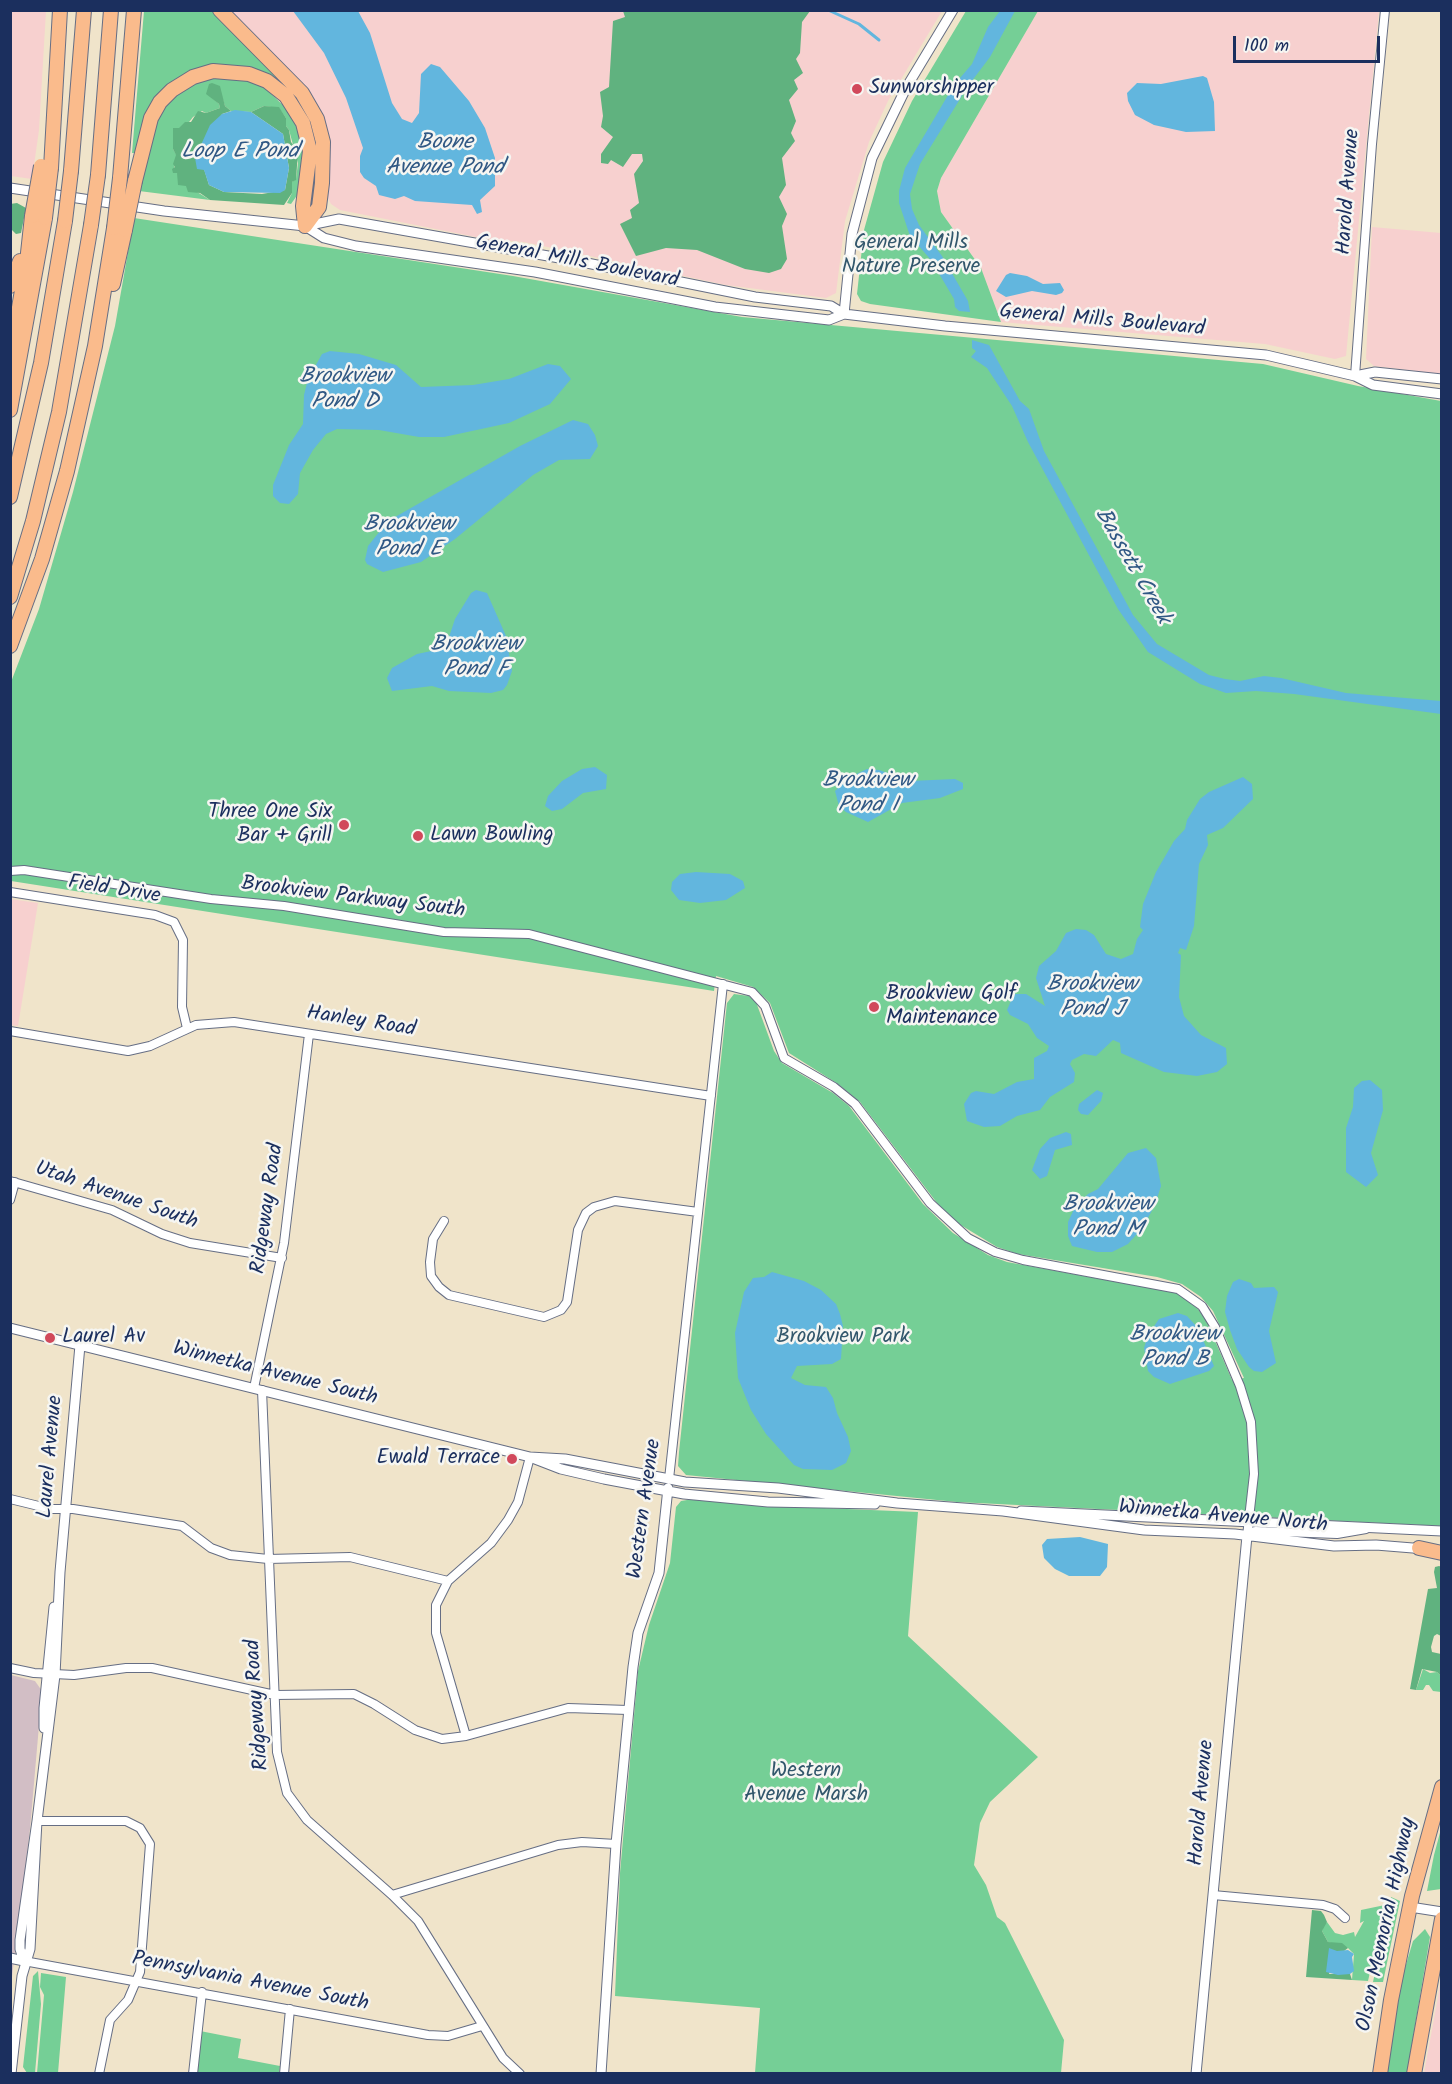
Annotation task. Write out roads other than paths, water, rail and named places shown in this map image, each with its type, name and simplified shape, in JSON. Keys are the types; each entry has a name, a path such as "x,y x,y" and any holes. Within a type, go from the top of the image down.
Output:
{"highway":[{"path":"10,410 46,167 56,79 60,10"},
{"path":"10,497 40,363 65,221 84,10"},
{"path":"10,597 33,521 57,422 92,225 111,10"},
{"path":"10,646 61,496 95,346 117,270 120,178 134,10"},
{"path":"220,10 302,93 316,119 323,142 322,183 319,207 306,226"},
{"path":"119,229 135,181 151,118 160,102 172,90 193,77 213,71 249,74 267,81 286,96 303,123 310,151 303,206 306,226"},
{"path":"10,286 38,217"},
{"path":"10,358 27,262 38,217"},
{"path":"1419,1548 1442,1552"},
{"name":"Olson Memorial Highway","path":"1380,2073 1391,2000 1410,1907 1442,1786"},
{"path":"1414,2073 1442,1919"}],"street":[{"path":"844,314 852,234 872,158 906,88 953,10"},
{"name":"Harold Avenue","path":"1354,376 1385,10"},
{"name":"General Mills Boulevard","path":"10,188 164,210 306,226 339,219 582,262 747,296 831,306 844,314 945,326 1266,355 1354,376 1381,387 1442,394"},
{"name":"General Mills Boulevard","path":"306,226 324,238 356,246 544,273 715,307 829,320 844,314"},
{"name":"General Mills Boulevard","path":"1354,376 1375,372 1442,379"},
{"name":"Brookview Parkway South","path":"10,871 24,870 211,899 284,906 444,932 529,934 723,984 757,996 765,1006 784,1058 834,1087 855,1104 930,1203 968,1238 995,1251 1023,1260 1178,1289 1202,1306 1215,1327 1240,1386 1251,1422 1254,1474 1247,1536"},
{"name":"Field Drive","path":"10,892 154,915 174,922 183,940 182,1007 187,1028"},
{"name":"Western Avenue","path":"601,2073 616,1844 628,1710 638,1633 660,1567 723,984"},
{"name":"Hanley Road","path":"10,1031 128,1050 150,1046 187,1028 206,1022 234,1022 711,1096"},
{"name":"Ridgeway Road","path":"309,1034 282,1258 258,1389 279,1765 293,1803 307,1820 392,1895 424,1928 503,2058 520,2073"},
{"path":"10,1200 13,1182"},
{"name":"Utah Avenue South","path":"13,1182 112,1210 162,1234 190,1243 282,1258"},
{"path":"444,1221 433,1239 430,1262 431,1276 439,1287 449,1294 544,1317 561,1310 567,1302 578,1230 586,1213 594,1207 615,1201 698,1212"},
{"name":"Winnetka Avenue South","path":"10,1328 531,1457 561,1468 668,1492"},
{"name":"Laurel Avenue","path":"11,2073 24,1961 30,1949 37,1821 45,1744 44,1708 51,1675 80,1345"},
{"path":"466,1736 435,1626 436,1605 448,1581 491,1543 508,1520 518,1502 531,1457"},
{"name":"Winnetka Avenue South","path":"531,1457 565,1459 669,1479"},
{"name":"Winnetka Avenue North","path":"669,1479 778,1488 897,1503 1003,1511 1144,1530 1247,1536 1334,1546 1376,1545 1419,1548"},
{"name":"Winnetka Avenue North","path":"668,1492 768,1502 844,1505 897,1503"},
{"path":"10,1499 66,1510 182,1526 216,1551 268,1559 350,1557 448,1581"},
{"name":"Winnetka Avenue North","path":"1003,1511 1035,1510 1442,1531"},
{"path":"1247,1536 1256,1531 1337,1533 1375,1527"},
{"name":"Harold Avenue","path":"1196,2073 1247,1536"},
{"path":"10,1668 51,1675 84,1675 126,1668 152,1668 275,1695 354,1694 429,1737 448,1739 567,1708 628,1710"},
{"path":"37,1821 126,1821 136,1825 146,1835 151,1853 141,1967 128,2000 110,2020 99,2073"},
{"path":"392,1895 558,1845 582,1842 616,1844"},
{"path":"1213,1895 1323,1905 1335,1909 1345,1918"},
{"path":"1410,1907 1442,1912"},
{"name":"Pennsylvania Avenue South","path":"10,1958 437,2036 457,2035 482,2026"},
{"path":"193,2073 202,1992"},
{"path":"284,2073 290,2009"}],"water":[{"name":"Boone Avenue Pond","path":"293,11 358,11 370,33 392,103 402,119 412,123 419,113 421,74 431,64 440,67 469,101 485,128 495,158 495,186 480,200 482,212 477,214 472,205 415,201 404,196 395,199 379,195 376,186 364,178 360,172 360,156 363,148 346,98 324,53"},
{"path":"1000,11 1015,11 990,57 968,86 920,164 910,194 912,209 919,225 942,256 968,301 970,312 959,311 931,260 910,236 899,203 899,191 905,168 954,85 972,64 988,27"},
{"path":"1203,76 1207,78 1214,102 1215,131 1186,132 1154,125 1135,115 1128,101 1127,93 1137,83 1161,84"},
{"name":"Loop E Pond","path":"235,110 251,112 283,134 289,168 285,190 280,193 224,192 209,185 204,170 197,169 195,158 210,125 222,114"},
{"path":"1010,273 1027,276 1043,284 1060,283 1064,290 1056,295 1032,291 1006,297 996,291 1006,275"},
{"path":"972,340 989,345 1020,401 1029,409 1044,451 1133,615 1157,644 1209,675 1225,679 1240,681 1264,676 1346,693 1441,701 1441,714 1294,694 1256,691 1226,693 1200,684 1148,652 1118,609 1028,442 1012,406 987,368 971,357 976,351 972,348"},
{"name":"Brookview Pond D","path":"330,351 359,354 396,365 421,387 473,385 509,379 548,364 560,366 571,379 550,404 509,423 444,437 419,437 379,430 337,429 326,434 313,450 300,473 298,494 289,504 280,503 273,496 273,485 289,445 303,424 304,395 308,379 322,354"},
{"name":"Brookview Pond E","path":"573,420 588,424 595,435 598,446 590,459 559,460 533,475 455,539 421,562 383,572 367,564 365,560 368,546 388,521 520,446"},
{"name":"Brookview Pond F","path":"476,590 487,593 506,636 512,671 503,690 491,693 449,691 432,686 392,691 387,678 392,668 417,654 441,649 448,640 455,619 471,593"},
{"path":"595,767 607,775 606,789 583,793 562,809 552,811 545,806 548,796 562,781 582,769"},
{"name":"Brookview Pond I","path":"867,769 879,770 910,781 955,779 963,783 963,789 940,798 902,803 868,822 846,812 839,806 835,791 848,778"},
{"name":"Brookview Pond J","path":"1243,777 1252,784 1253,799 1223,828 1207,835 1208,845 1199,864 1194,926 1186,950 1180,948 1178,953 1181,955 1179,997 1184,1016 1201,1035 1226,1048 1227,1064 1217,1072 1197,1076 1164,1072 1121,1053 1120,1043 1113,1040 1096,1056 1084,1054 1072,1060 1070,1064 1075,1073 1074,1082 1050,1097 1040,1110 1017,1116 1000,1126 984,1127 967,1121 964,1104 971,1093 976,1091 994,1094 1017,1082 1034,1079 1034,1058 1047,1051 1049,1046 1037,1038 1028,1024 1010,1015 1007,1010 1014,994 1026,994 1045,1006 1036,978 1039,966 1056,951 1066,933 1076,929 1086,930 1094,935 1106,954 1121,959 1133,954 1137,939 1143,930 1140,927 1143,904 1156,872 1174,841 1185,829 1187,820 1200,799 1209,792"},
{"path":"696,872 730,874 743,881 745,888 726,900 700,903 679,900 671,890 672,882 680,874"},
{"path":"1370,1080 1382,1090 1383,1110 1371,1153 1378,1175 1366,1187 1346,1172 1346,1128 1353,1107 1354,1088 1362,1081"},
{"path":"1097,1090 1103,1093 1101,1101 1088,1115 1081,1114 1078,1110 1079,1104"},
{"path":"1066,1132 1071,1134 1072,1145 1055,1150 1047,1176 1040,1179 1032,1170 1040,1149 1050,1138"},
{"name":"Brookview Pond M","path":"1146,1148 1156,1158 1161,1186 1155,1205 1143,1227 1128,1244 1112,1252 1097,1252 1072,1246 1068,1236 1068,1222 1075,1207 1088,1194 1098,1189 1128,1153"},
{"path":"772,1272 804,1281 821,1290 836,1304 840,1314 843,1326 841,1359 832,1364 797,1366 791,1378 805,1385 826,1387 833,1398 851,1451 846,1463 832,1470 803,1469 794,1465 766,1434 751,1410 738,1378 735,1333 744,1292 753,1278 764,1277"},
{"path":"1239,1279 1251,1283 1254,1288 1274,1287 1278,1292 1269,1331 1276,1363 1262,1372 1254,1371 1249,1367 1237,1349 1225,1312 1227,1296 1233,1282"},
{"name":"Brookview Pond B","path":"1178,1313 1187,1316 1198,1328 1214,1366 1209,1371 1170,1384 1154,1377 1148,1371 1144,1348 1148,1335 1159,1319"},
{"path":"1080,1537 1108,1544 1107,1567 1100,1576 1069,1576 1055,1569 1044,1558 1042,1545 1047,1539"},
{"path":"1329,1948 1337,1951 1348,1950 1354,1954 1352,1957 1354,1971 1350,1974 1338,1975 1326,1972"}],"waterway":[{"path":"828,10 859,24 879,40"}],"place":[{"name":"Sunworshipper","path":"857,89"},
{"name":"Three One Six Bar + Grill","path":"344,825"},
{"name":"Lawn Bowling","path":"418,836"},
{"name":"Brookview Golf Maintenance","path":"874,1007"},
{"name":"Laurel Av","path":"50,1338"},
{"name":"Ewald Terrace","path":"512,1459"}],"park label":[{"name":"General Mills Nature Preserve","path":"911,256"},
{"name":"Brookview Park","path":"843,1338"},
{"name":"Western Avenue Marsh","path":"806,1784"}],"water label":[{"name":"Bassett Creek","path":"1131,567"}]}
